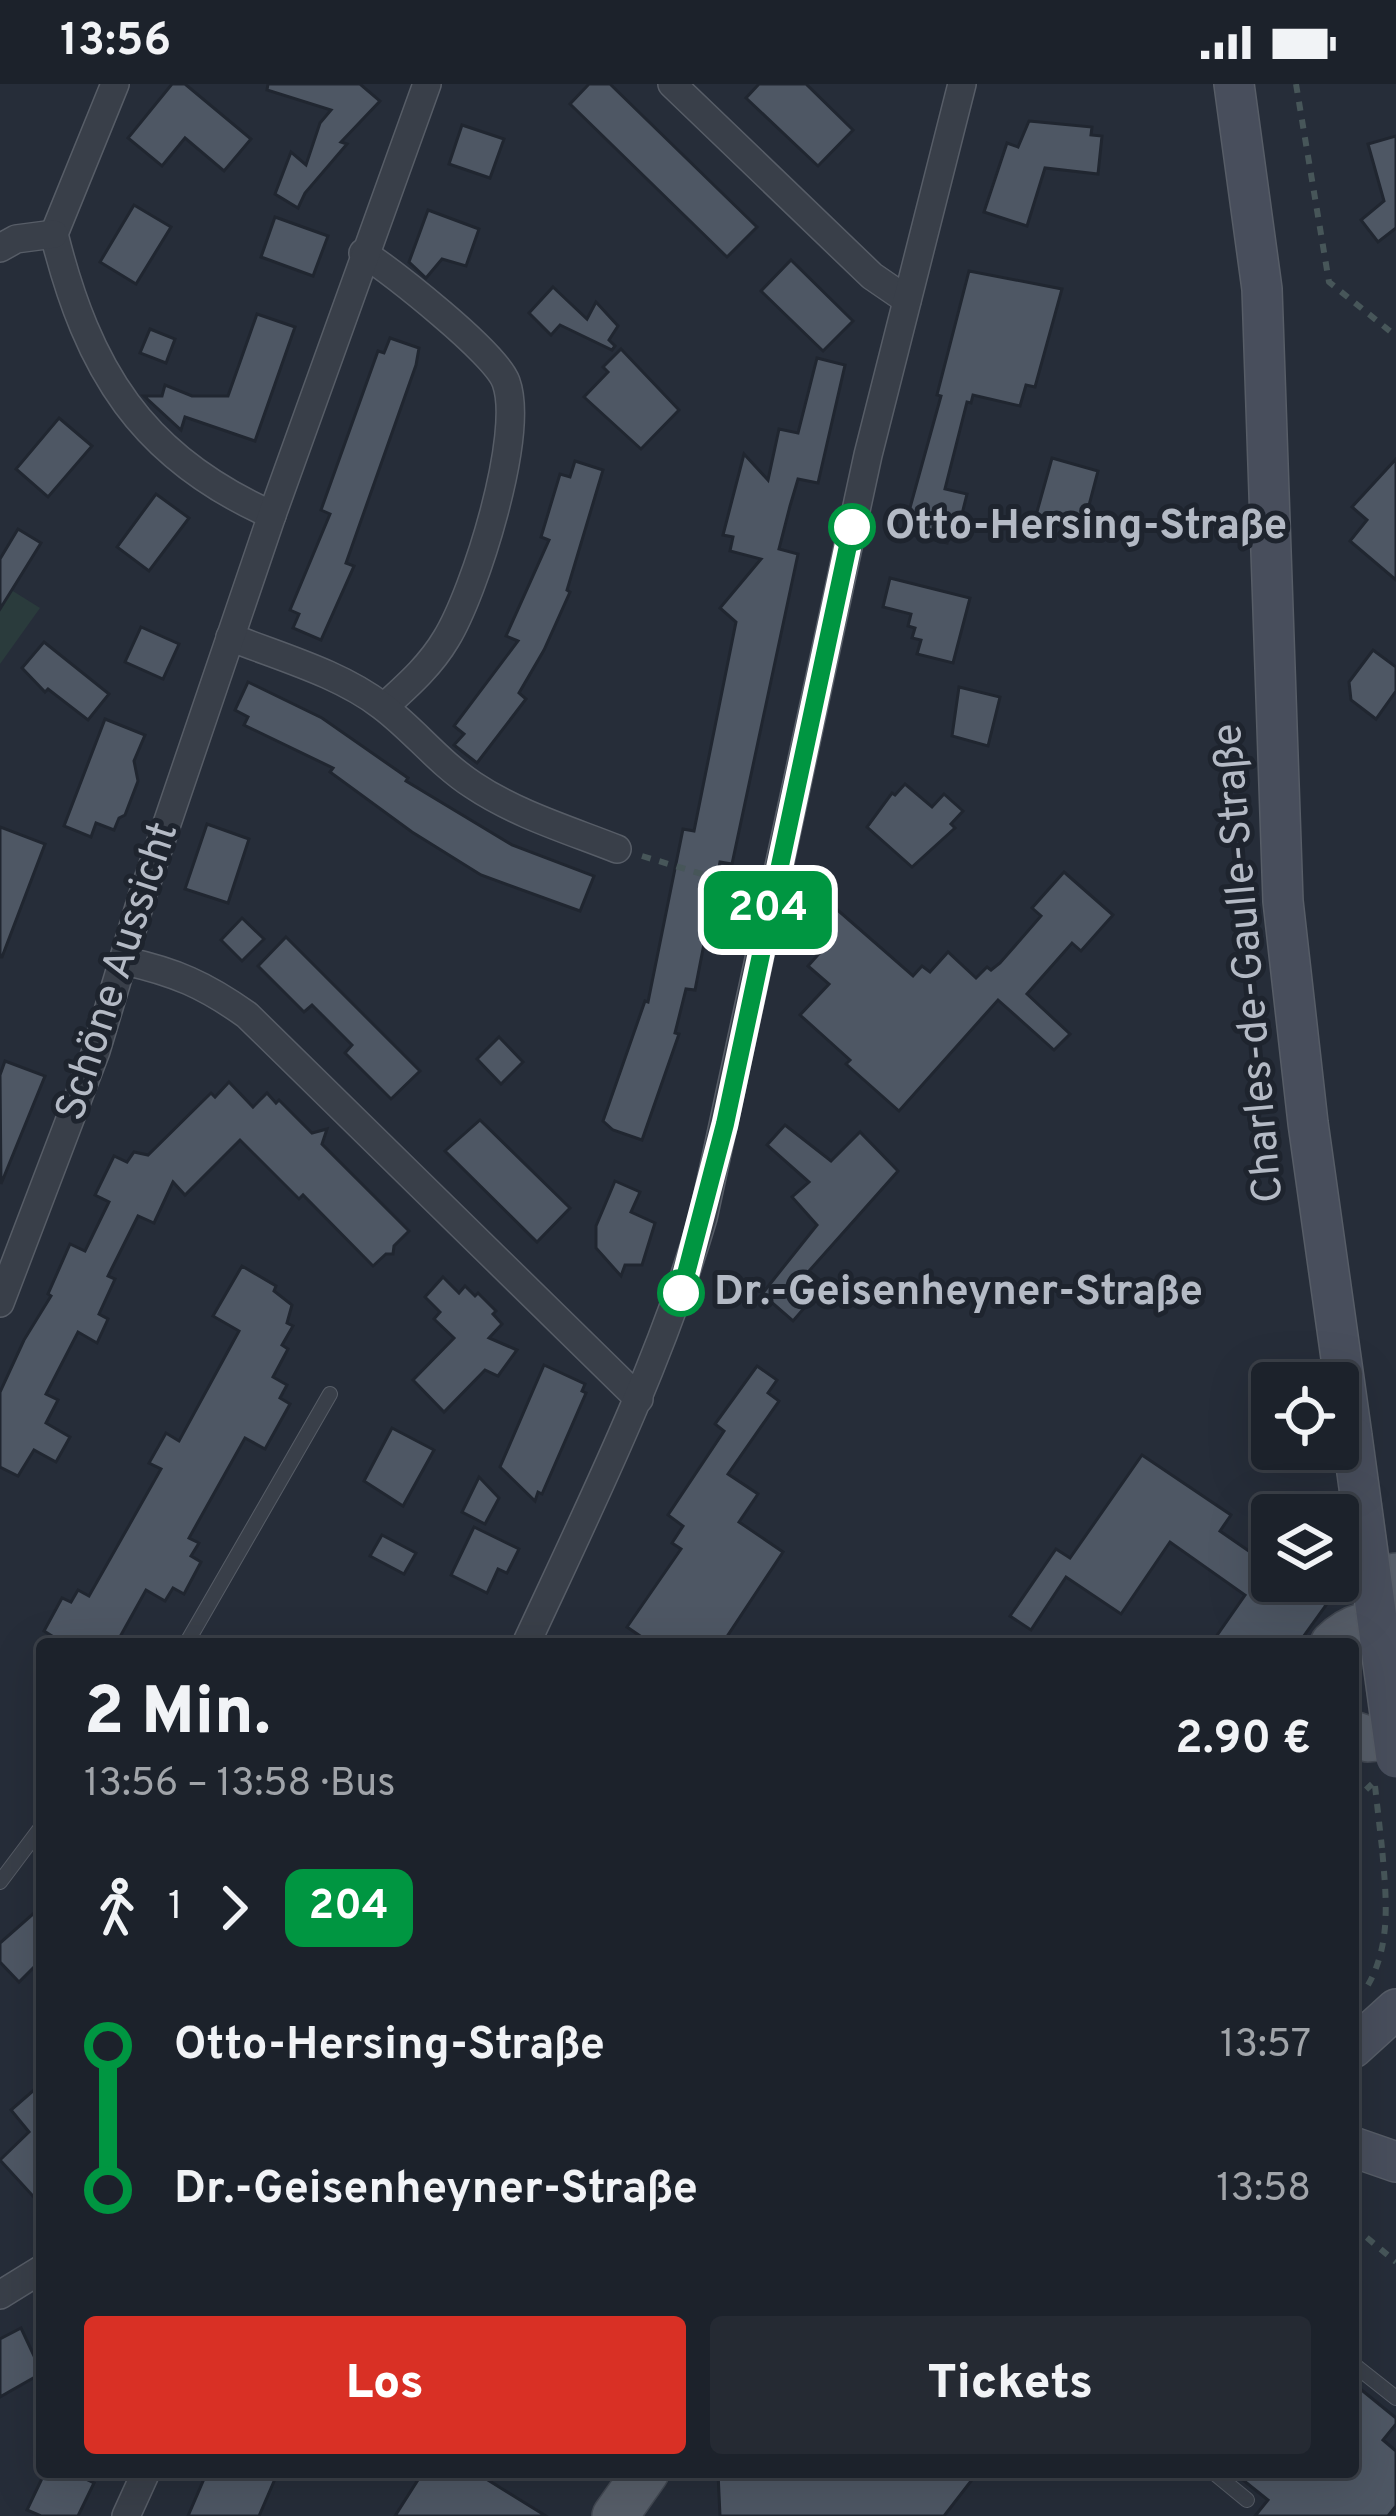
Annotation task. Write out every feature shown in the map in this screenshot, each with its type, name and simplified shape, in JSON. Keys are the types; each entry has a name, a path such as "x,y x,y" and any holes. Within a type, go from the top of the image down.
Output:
{"main road":[{"path":"1340,1638 1353,1628 1393,1625 1396,1576"},
{"path":"1359,1736 1391,1756"},
{"path":"615,2516 642,2478"}],"street":[{"path":"115,84 54,233 98,357 137,420 203,481 272,515"},
{"name":"Schöne Aussicht","path":"0,1304 62,1146 230,637 427,84"},
{"path":"672,84 872,276 907,300"},
{"path":"529,1638 639,1400 682,1291 704,1217 864,472 962,84"},
{"name":"Charles-de-Gaulle-Straße","path":"1234,84 1262,289 1283,902 1391,1756"},
{"path":"0,248 16,239 54,233"},
{"path":"363,253 394,273 505,377 513,426 504,477 449,636 424,670 384,707"},
{"path":"230,637 346,684 384,707 473,786 520,811 617,849"},
{"path":"125,961 175,972 247,1015 639,1400"},
{"path":"1359,2037 1378,2004"},
{"path":"1359,2149 1396,2162"},
{"path":"0,2295 36,2273"},
{"path":"125,2516 143,2478"}],"lane":[{"path":"189,1638 330,1394"},
{"path":"0,1882 36,1834"},
{"path":"1359,2369 1396,2398"},
{"path":"1220,2478 1247,2500"}],"path":[{"path":"1295,84 1329,282 1396,336"},
{"path":"617,849 771,895"},
{"path":"1359,1795 1391,1756"},
{"path":"1378,2004 1377,1970 1387,1906 1382,1848"},
{"path":"1359,2231 1396,2262"}],"shaded area":[{"path":"0,583 40,608 0,664"}],"building":[{"path":"172,84 185,84 251,139 224,171 185,138 162,166 128,138"},
{"path":"268,84 360,84 380,101 341,142 347,144 298,208 275,194 291,152 306,165 320,123 331,110 267,90"},
{"path":"589,84 610,84 757,227 727,257 570,104"},
{"path":"759,84 806,84 853,130 818,166 746,98"},
{"path":"1029,121 1092,127 1091,135 1102,136 1098,174 1045,168 1027,226 984,212 1007,143 1018,147"},
{"path":"462,125 504,139 490,178 449,164"},
{"path":"1396,136 1396,228 1378,242 1361,220 1384,201 1368,144"},
{"path":"134,205 171,227 136,284 100,262"},
{"path":"428,210 479,229 466,266 442,259 426,278 409,262"},
{"path":"275,217 328,236 313,276 261,257"},
{"path":"791,260 853,321 823,351 761,291"},
{"path":"969,271 1062,289 1035,387 1026,385 1020,406 973,395 971,403 967,402 945,489 967,494 961,518 953,516 947,543 903,533"},
{"path":"553,287 587,319 596,302 618,326 609,340 615,346 612,350 560,325 551,335 529,313"},
{"path":"257,314 295,327 255,441 185,417 181,430 144,396 162,396 165,385 192,396 228,396"},
{"path":"150,329 175,339 166,363 140,353"},
{"path":"390,338 419,348 416,365 346,563 354,566 321,640 293,628 299,614 290,610 330,514 321,510 378,351 384,353"},
{"path":"621,349 679,410 641,449 584,397 608,372 603,367"},
{"path":"817,358 845,365 818,483 798,479 790,506 779,549 798,554 732,864 720,862 695,990 686,989 675,1033 679,1034 642,1140 613,1130 603,1121 648,1002 683,829 694,831 736,622 720,608 761,559 730,551 733,537 723,535 744,454 768,480 779,429 798,433"},
{"path":"59,418 92,446 48,497 16,469"},
{"path":"1052,458 1098,471 1082,532 1035,519"},
{"path":"1396,459 1396,580 1350,541 1367,520 1352,507"},
{"path":"575,461 603,470 570,592 519,693 526,699 477,763 454,745 464,734 454,726 518,641 506,636 549,540 541,537 560,474 570,477"},
{"path":"156,494 189,518 149,571 117,547"},
{"path":"18,529 41,543 0,609 0,559"},
{"path":"890,578 970,598 953,663 917,654 921,640 912,638 911,614 883,607"},
{"path":"141,627 179,644 163,679 125,662"},
{"path":"44,642 109,694 88,720 48,689 45,692 22,668"},
{"path":"1373,650 1396,667 1396,691 1376,719 1351,700 1349,682"},
{"path":"248,682 322,718 408,778 406,781 512,845 594,876 580,911 481,875 412,832 330,772 333,768 244,725 248,717 235,710"},
{"path":"959,687 1000,697 988,746 952,736"},
{"path":"105,719 145,735 134,761 138,781 125,815 114,830 96,823 91,837 64,826"},
{"path":"905,784 932,807 944,794 963,811 951,824 955,828 912,867 867,827 892,793"},
{"path":"207,824 249,839 228,903 185,889"},
{"path":"0,827 45,844 2,957 0,957"},
{"path":"1064,872 1113,915 1081,951 1072,943 1027,994 1070,1034 1054,1050 998,1000 899,1111 800,1015 829,984 808,966 833,938 818,925 833,906 913,976 922,966 930,972 948,952 976,978 1000,963 1041,916 1032,908"},
{"path":"242,918 264,939 242,961 221,940"},
{"path":"286,937 420,1071 391,1099 345,1053 352,1045 312,1005 304,1012 258,966"},
{"path":"499,1037 523,1062 501,1084 477,1059"},
{"path":"5,1061 45,1076 1,1184 0,1075"},
{"path":"229,1082 253,1107 267,1093 312,1133 327,1129 322,1144 409,1231 394,1246 393,1254 386,1254 373,1266 240,1140 185,1195 173,1182 154,1223 138,1216 108,1276 115,1279 99,1314 108,1319 97,1343 78,1332 46,1394 58,1400 46,1423 70,1437 56,1462 34,1450 18,1476 0,1467 0,1392 51,1296 70,1244 85,1251 109,1202 95,1195 114,1156 127,1162 134,1152 148,1155 211,1093 215,1097"},
{"path":"480,1120 570,1208 537,1242 445,1151"},
{"path":"785,1125 831,1161 860,1132 898,1171 809,1271 825,1284 793,1321 762,1294 817,1225 792,1197 809,1182 767,1145"},
{"path":"615,1181 640,1192 631,1212 655,1223 642,1265 625,1265 621,1276 596,1248 596,1226"},
{"path":"242,1266 276,1286 274,1291 292,1305 287,1323 293,1326 282,1345 288,1349 273,1377 287,1385 280,1398 290,1404 265,1449 245,1438 189,1538 199,1543 191,1556 201,1562 184,1594 173,1588 165,1601 146,1590 119,1638 51,1638 44,1631 62,1598 71,1602 78,1590 89,1596 161,1469 149,1463 166,1433 179,1441 239,1331 213,1316"},
{"path":"443,1277 459,1293 465,1286 475,1296 478,1293 502,1324 489,1338 517,1350 498,1376 485,1370 444,1412 413,1380 454,1338 434,1319 440,1312 425,1297"},
{"path":"544,1365 585,1384 582,1391 586,1393 535,1501 500,1467"},
{"path":"757,1366 777,1380 768,1393 779,1401 728,1474 758,1494 739,1522 783,1552 726,1638 643,1638 627,1627 681,1549 672,1543 683,1526 668,1515 724,1431 715,1424"},
{"path":"392,1428 434,1450 403,1506 364,1481"},
{"path":"1142,1455 1231,1515 1220,1531 1251,1552 1251,1602 1326,1605 1302,1638 1215,1638 1245,1595 1170,1542 1121,1614 1066,1577 1031,1630 1010,1616 1056,1549 1070,1558"},
{"path":"479,1477 499,1498 485,1524 462,1512"},
{"path":"474,1527 519,1549 507,1573 498,1569 487,1593 451,1575"},
{"path":"382,1535 416,1553 404,1574 370,1556"},
{"path":"36,1911 36,1965 19,1982 0,1962 0,1943"},
{"path":"36,2088 36,2199 0,2160 29,2132 11,2110"},
{"path":"21,2328 36,2360 36,2376 0,2397 0,2339"},
{"path":"1359,2388 1396,2418 1383,2440 1396,2451 1396,2506 1388,2516 1255,2516 1268,2500 1240,2478 1359,2478"},
{"path":"42,2478 84,2478 94,2483 78,2516 41,2516 27,2510"},
{"path":"204,2478 275,2478 259,2516 188,2516"},
{"path":"419,2478 485,2478 546,2516 395,2516"},
{"path":"718,2478 973,2478 944,2516 720,2516"}],"bus line":[{"name":"204","path":"681,1293 725,1124 852,527"}],"place":[{"name":"Otto-Hersing-Straße","path":"852,527"},
{"name":"Dr.-Geisenheyner-Straße","path":"681,1293"}]}
